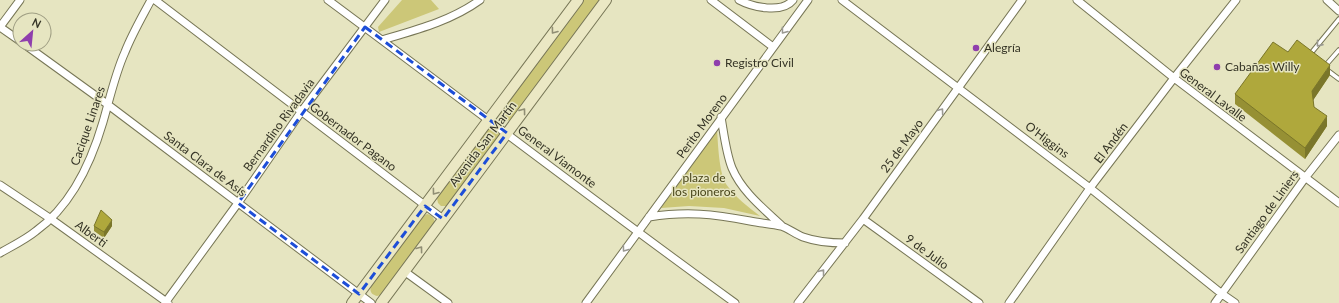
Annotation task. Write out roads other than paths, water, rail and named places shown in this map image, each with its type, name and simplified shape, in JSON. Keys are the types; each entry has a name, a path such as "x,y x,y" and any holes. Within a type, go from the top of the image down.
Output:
{"main road":[{"name":"Avenida San Martín","path":"352,303 578,0"},
{"name":"Avenida San Martín","path":"380,303 606,0"}],"street":[{"path":"12,35 0,27 20,0"},
{"name":"Cacique Linares","path":"0,254 37,231 50,219 73,192 82,178 99,134 107,104 125,52 151,0"},
{"name":"Gobernador Pagano","path":"155,0 443,219"},
{"name":"General Viamonte","path":"328,0 489,119 637,233 735,303"},
{"name":"Bernardino Rivadavia","path":"166,303 301,112 385,0"},
{"path":"382,40 434,24 455,15 480,0"},
{"path":"713,0 773,47"},
{"path":"738,0 764,8 782,8 791,4 793,0"},
{"name":"Perito Moreno","path":"586,303 808,0"},
{"name":"O'Higgins","path":"842,0 959,87 1235,303"},
{"name":"25 de Mayo","path":"798,303 863,219 1022,0"},
{"name":"General Lavalle","path":"1077,0 1174,78 1339,203"},
{"name":"El Andén","path":"1009,303 1090,188 1236,0"},
{"path":"1327,0 1339,11"},
{"name":"Santa Clara de Asís","path":"35,52 107,104 371,303"},
{"path":"721,117 729,160 733,169 753,199 782,226 802,237 829,243 845,243"},
{"name":"Santiago de Liniers","path":"1215,303 1305,178 1339,135"},
{"name":"Alberti","path":"0,185 50,219 166,303"},
{"path":"650,217 668,214 692,213 716,215 782,226"},
{"name":"9 de Julio","path":"863,219 979,303"},
{"path":"404,271 448,303"}],"lane":[{"path":"1312,57 1312,52 1339,19"},
{"path":"1324,67 1339,50"},
{"path":"1318,62 1339,79"}],"place":[{"name":"Alegría","path":"976,48"},
{"name":"Registro Civil","path":"717,63"},
{"name":"Cabañas Willy","path":"1217,67"}],"park label":[{"name":"plaza de los pioneros","path":"704,185"}]}
